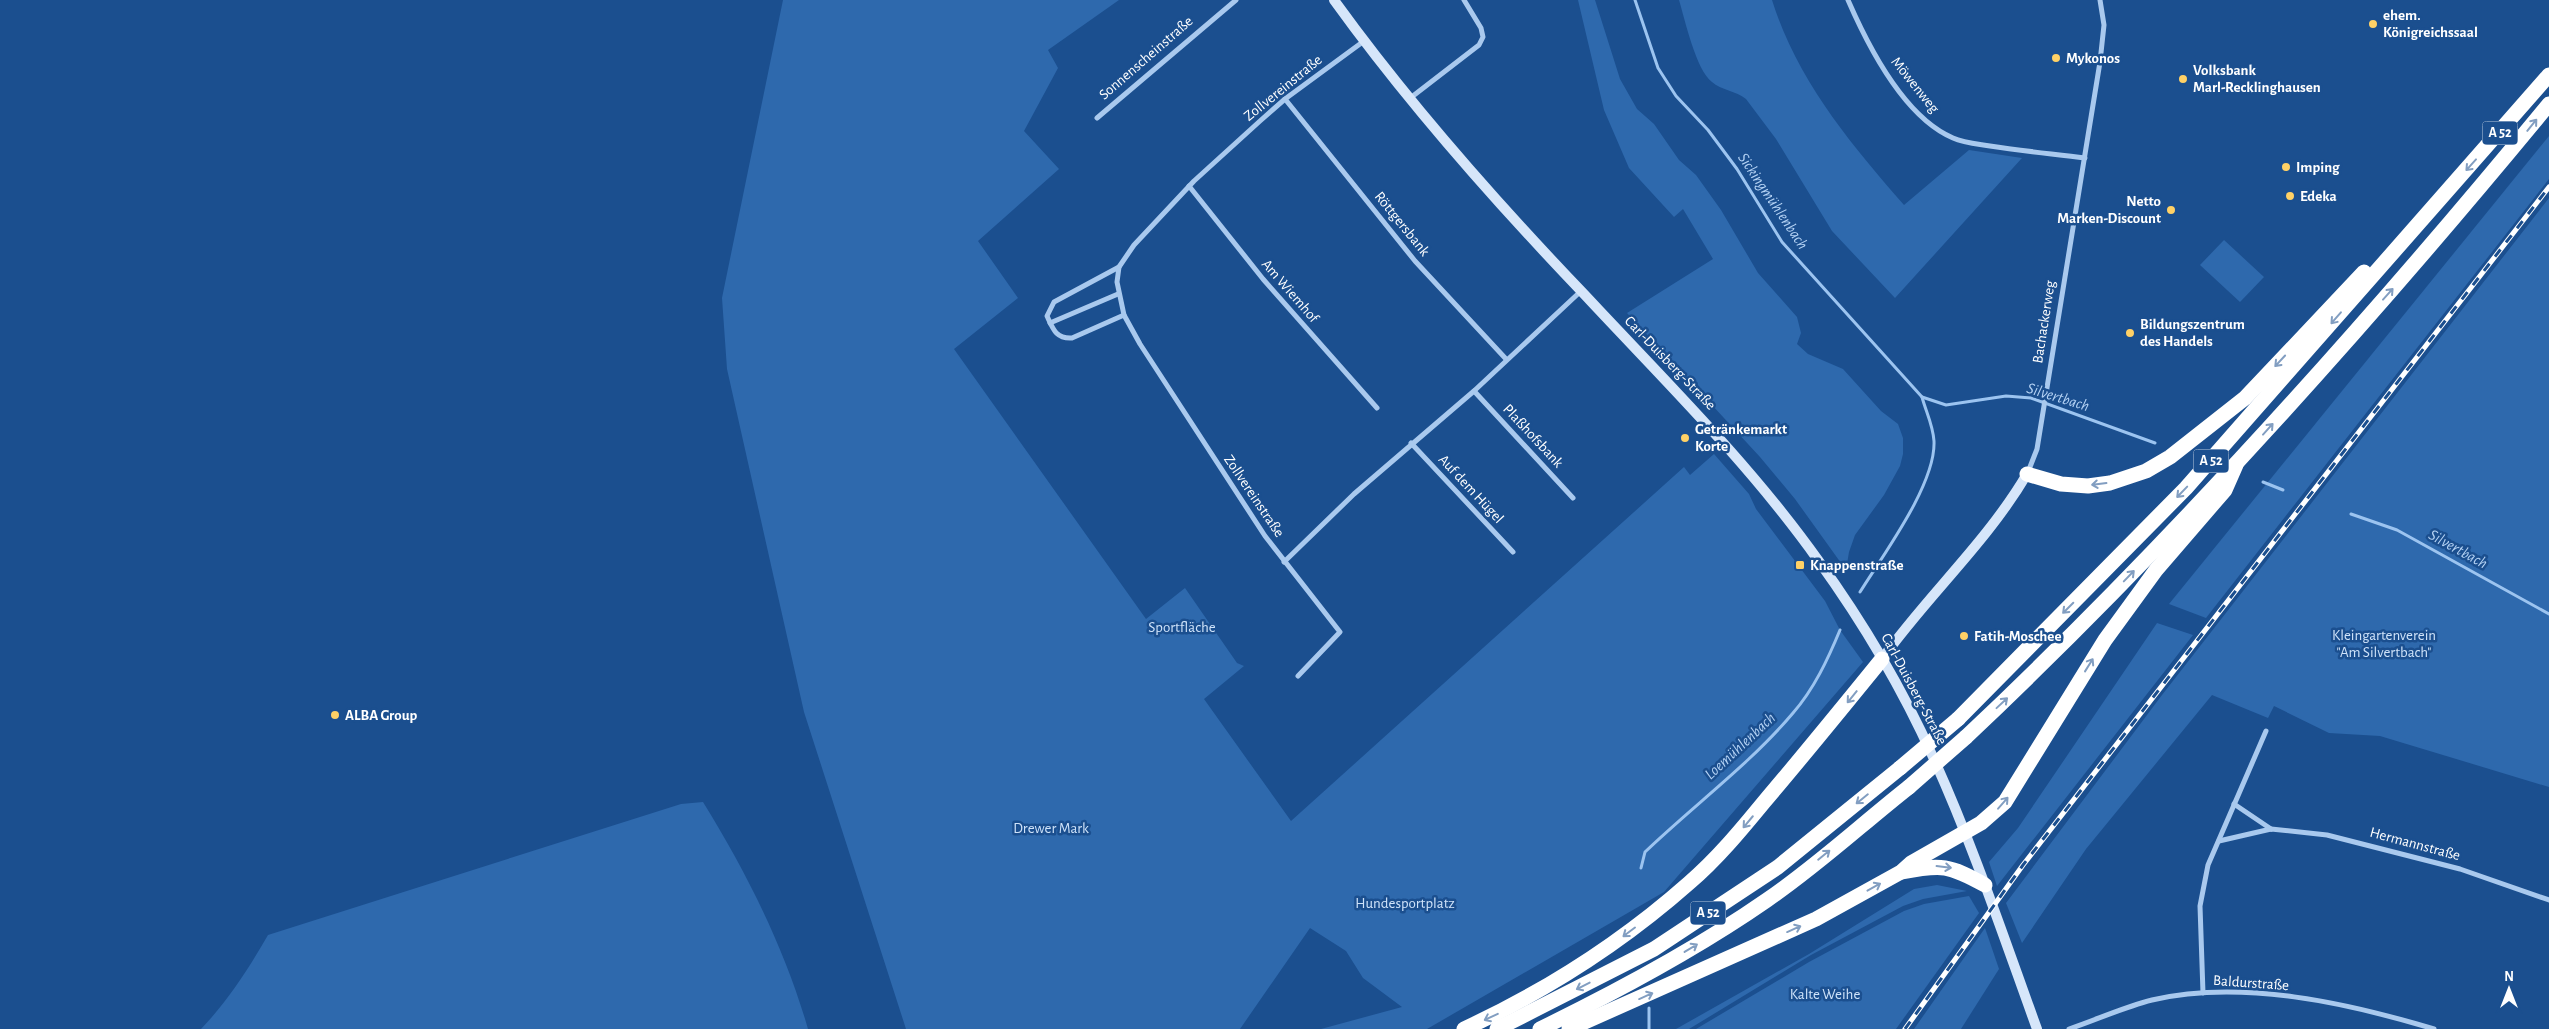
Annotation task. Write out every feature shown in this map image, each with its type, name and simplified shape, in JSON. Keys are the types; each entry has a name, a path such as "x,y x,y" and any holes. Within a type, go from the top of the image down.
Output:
{"highway":[{"name":"A 52","path":"1497,1029 1654,949 1778,867 1958,719 2186,488 2549,75"},
{"name":"A 52","path":"1540,1029 1606,997 1768,900 1909,787 1966,736 2046,662 2236,465 2456,216 2549,104"},
{"path":"2027,474 2061,484 2088,486 2110,483 2146,471 2170,458 2245,398 2425,206 2449,190"},
{"path":"1569,1029 1816,919 1901,872 1910,863 1989,818 2005,802 2104,640 2156,570 2225,490 2236,465"},
{"path":"1464,1029 1517,1005 1567,976 1629,932 1690,882 1741,830 1809,750 1882,659"},
{"path":"1901,872 1927,867 1945,867 1985,884"}],"main road":[{"name":"Carl-Duisberg-Straße","path":"1334,0 1408,99 1580,291 1717,433 1764,488 1820,562 1882,659 1932,754 1985,884 2037,1029"},
{"name":"Bachackerweg","path":"1882,659 1900,634 2000,516 2027,474"}],"street":[{"name":"Sonnenscheinstraße","path":"1097,118 1236,0"},
{"path":"1408,99 1479,44 1483,38 1481,28 1464,0"},
{"name":"Möwenweg","path":"1848,0 1867,42 1906,98 1927,122 1953,138 1978,144 2085,158"},
{"name":"Bachackerweg","path":"2027,474 2037,449 2042,423 2085,158 2104,25 2100,0"},
{"name":"Zollvereinstraße","path":"1050,324 1047,316 1054,302 1119,267 1134,245 1189,186 1285,99 1364,41"},
{"name":"Röttgersbank","path":"1285,99 1415,261 1506,359"},
{"name":"Am Wiemhof","path":"1189,186 1263,279 1377,408"},
{"name":"Zollvereinstraße","path":"1119,267 1118,294 1124,315 1140,344 1265,536 1340,632 1298,676"},
{"path":"1284,562 1411,443 1474,391 1580,291"},
{"path":"1118,294 1050,324 1058,336 1064,339 1072,338 1124,315"},
{"name":"Plaßhofsbank","path":"1474,391 1573,498"},
{"name":"Auf dem Hügel","path":"1411,443 1513,552"},
{"path":"2203,993 2200,906 2208,865 2266,731"},
{"name":"Hermannstraße","path":"2234,804 2271,830"},
{"name":"Hermannstraße","path":"2219,841 2271,830 2337,837 2460,869 2549,900"},
{"name":"Baldurstraße","path":"2069,1029 2152,1000 2203,993 2268,994 2339,1006 2434,1029"}],"green space":[{"name":"Drewer Mark","path":"783,0 1119,0 1048,50 1058,68 1024,131 1059,169 978,241 1018,298 954,349 1146,619 1185,588 1237,663 1244,666 1204,699 1291,821 1684,467 1690,475 1714,454 1749,494 1756,509 1825,601 1840,630 1863,662 1664,892 1427,1029 1321,1029 1402,1007 1363,978 1346,951 1310,928 1240,1029 906,1029 804,712 727,369 722,298"},
{"path":"1578,0 1595,0 1620,79 1637,109 1654,124 1679,160 1696,175 1721,210 1758,273 1797,317 1801,333 1797,344 1808,354 1843,369 1881,411 1898,424 1903,438 1903,454 1900,466 1884,495 1855,535 1849,552 1846,570 1795,499 1760,457 1627,313 1713,259 1683,209 1674,217 1629,168 1604,110"},
{"path":"1679,0 1772,0 1796,57 1827,109 1864,158 1904,205 1969,150 2022,158 1895,298 1832,231 1776,139 1746,99 1716,85 1706,76 1696,56"},
{"path":"2549,136 2549,179 2206,618 2169,604"},
{"name":"Kleingartenverein \"Am Silvertbach\"","path":"2549,198 2549,787 2380,736 2329,733 2274,706 2268,718 2212,695 2086,849 2022,943 2006,903 2162,695"},
{"path":"2224,240 2264,277 2240,302 2200,265"},
{"path":"2157,623 2193,635 1997,886 1989,862 2018,828"},
{"path":"703,802 735,856 763,912 788,970 808,1029 201,1029 238,984 268,935 681,804"},
{"path":"1937,885 1967,891 1923,899 1903,906 1811,955 1689,1029 1676,1029 1809,954 1914,889"},
{"name":"Kalte Weihe","path":"1969,896 1979,913 1896,1029 1696,1029 1809,962 1904,911 1924,904"},
{"path":"1985,928 1999,969 1961,1029 1914,1029"}],"waterway":[{"name":"Sickingmühlenbach","path":"1635,0 1658,68 1676,96 1708,130 1737,169 1782,242 1922,397 1931,424 1934,441 1927,478 1906,519 1860,592"},
{"name":"Silvertbach","path":"1922,397 1946,405 2006,396 2031,398 2155,443"},
{"name":"Silvertbach","path":"2263,482 2283,490"},
{"name":"Silvertbach","path":"2351,514 2397,530 2549,614"},
{"name":"Loemühlenbach","path":"1641,868 1645,852 1759,750 1801,704 1820,673 1840,630"},
{"name":"Loemühlenbach","path":"1649,1008 1649,1029"}],"railway":[{"path":"1905,1029 2023,865 2549,187"}],"place":[{"name":"ehem. Königreichssaal","path":"2373,24"},
{"name":"Mykonos","path":"2056,58"},
{"name":"Volksbank Marl-Recklinghausen","path":"2183,79"},
{"name":"Imping","path":"2286,167"},
{"name":"Edeka","path":"2290,196"},
{"name":"Netto Marken-Discount","path":"2171,210"},
{"name":"Bildungszentrum des Handels","path":"2130,333"},
{"name":"Getränkemarkt Korte","path":"1685,438"},
{"name":"Knappenstraße","path":"1800,565"},
{"name":"Fatih-Moschee","path":"1964,636"},
{"name":"ALBA Group","path":"335,715"}],"park label":[{"name":"Sportfläche","path":"1182,627"},
{"name":"Hundesportplatz","path":"1405,903"}]}
